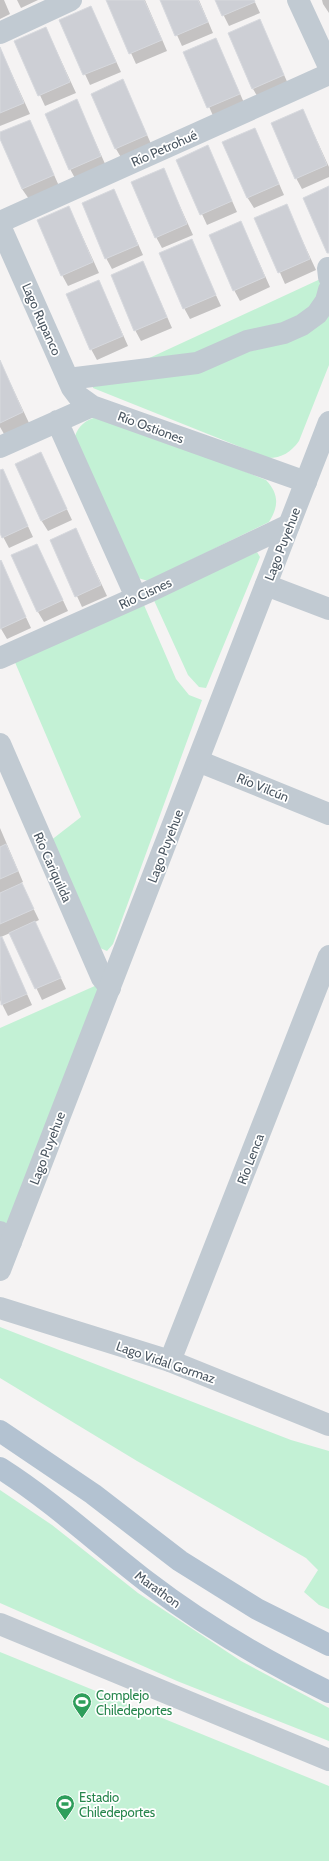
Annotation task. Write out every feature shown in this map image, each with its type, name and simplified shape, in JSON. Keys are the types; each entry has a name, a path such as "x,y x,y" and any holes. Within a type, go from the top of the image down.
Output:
{"main road":[{"path":"0,1430 93,1494 180,1562 257,1609 329,1645"},
{"name":"Marathon","path":"0,1468 63,1513 146,1581 177,1603 227,1636 285,1670 329,1692"}],"street":[{"path":"0,33 71,0"},
{"path":"298,0 329,66"},
{"name":"Río Petrohué","path":"1,232 329,74"},
{"name":"Lago Rupanco","path":"1,232 72,388 78,396 92,406"},
{"path":"68,379 197,363 247,341 284,333 302,325 317,314 326,301 329,290"},
{"path":"0,447 92,406"},
{"name":"Río Ostiones","path":"92,406 306,482"},
{"path":"57,421 136,597"},
{"name":"Lago Puyehue","path":"0,1270 6,1237 110,988 329,423"},
{"name":"Río Cisnes","path":"0,658 136,597 289,525"},
{"path":"266,585 329,609"},
{"name":"Río Cariquilda","path":"0,744 102,978 110,988"},
{"name":"Río Vilcún","path":"198,761 329,814"},
{"name":"Río Lenca","path":"170,1362 329,956"},
{"name":"Lago Vidal Gormaz","path":"0,1308 170,1362 329,1425"},
{"path":"0,1624 329,1760"}],"green space":[{"path":"329,275 329,365 299,441 293,448 282,456 268,458 93,388 93,384"},
{"path":"96,417 118,420 266,480 273,490 276,500 275,511 269,522 148,581 138,578 75,436 78,429 83,424"},
{"path":"257,552 260,557 206,688 199,687 188,675 152,596"},
{"path":"144,605 176,679 189,695 202,700 113,944 107,951 100,948 50,841 81,817 14,660"},
{"path":"97,985 99,990 0,1250 0,1028"},
{"path":"0,1327 291,1440 329,1451 329,1609 319,1605 304,1592 318,1570 306,1558 137,1461 0,1378"},
{"path":"0,1490 52,1525 138,1593 241,1661 329,1708 329,1741 177,1681 0,1603"},
{"name":"Complejo Chiledeportes","path":"0,1652 329,1786 329,1861 0,1861"}],"building":[{"path":"106,0 144,0 162,40 129,54"},
{"path":"160,0 198,0 208,22 175,36"},
{"path":"215,0 254,0 255,2 222,16"},
{"path":"91,6 116,62 83,75 59,20"},
{"path":"260,19 284,75 252,89 228,33"},
{"path":"46,27 70,82 38,96 14,41"},
{"path":"216,38 240,94 207,108 183,52"},
{"path":"0,47 24,103 0,113"},
{"path":"123,79 147,135 115,149 91,94"},
{"path":"77,99 101,156 69,170 45,114"},
{"path":"303,109 327,165 295,179 271,123"},
{"path":"30,120 54,175 22,189 0,139 0,132"},
{"path":"255,128 279,184 247,198 222,142"},
{"path":"208,145 232,201 200,215 176,160"},
{"path":"164,168 187,224 155,238 131,182"},
{"path":"329,186 329,253 327,253 303,198"},
{"path":"114,189 138,245 105,259 82,203"},
{"path":"287,204 310,259 278,273 254,218"},
{"path":"69,206 93,262 61,276 37,220"},
{"path":"241,221 265,277 233,291 209,235"},
{"path":"192,239 216,295 183,309 159,253"},
{"path":"143,261 167,317 134,331 111,275"},
{"path":"99,280 123,336 90,350 66,294"},
{"path":"0,360 23,412 0,423"},
{"path":"41,452 67,509 41,521 15,464"},
{"path":"3,469 28,526 2,538 0,533 0,470"},
{"path":"76,528 101,585 75,597 50,540"},
{"path":"37,544 63,600 37,612 11,555"},
{"path":"1,560 26,617 0,629 0,561"},
{"path":"6,844 18,871 0,879 0,847"},
{"path":"22,883 34,909 0,924 0,893"},
{"path":"35,921 61,978 35,989 9,933"},
{"path":"0,937 2,937 27,994 1,1005"}],"place":[{"name":"Complejo Chiledeportes","path":"82,1719"},
{"name":"Estadio Chiledeportes","path":"65,1821"}]}
